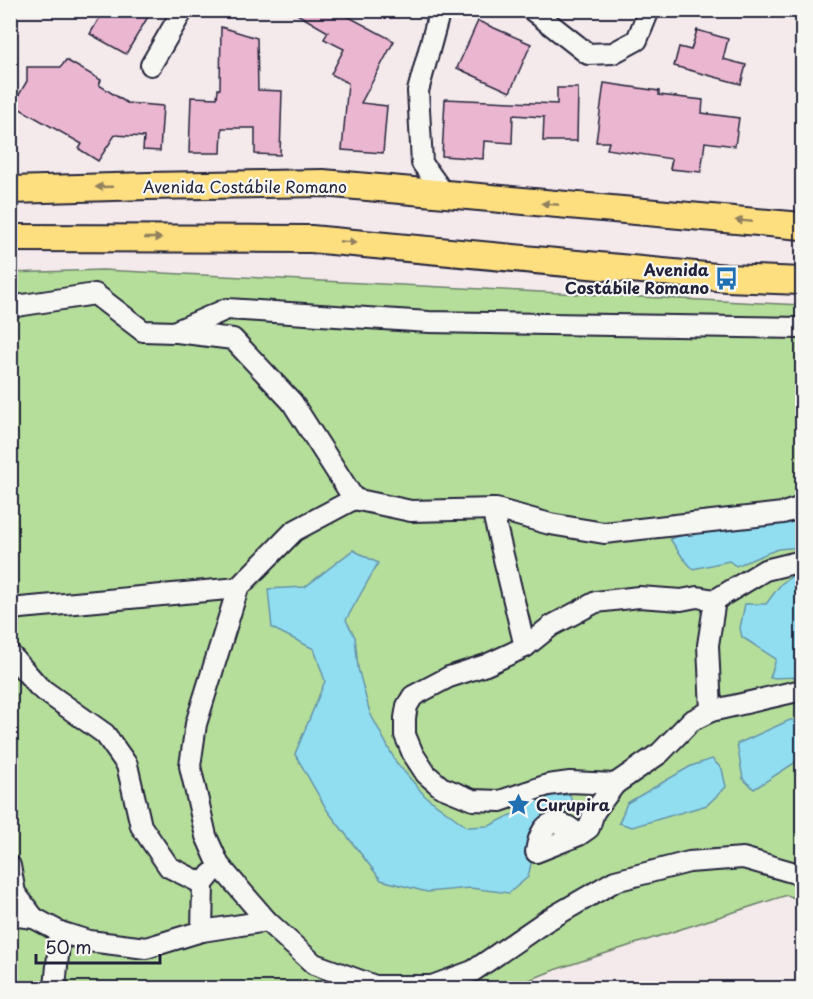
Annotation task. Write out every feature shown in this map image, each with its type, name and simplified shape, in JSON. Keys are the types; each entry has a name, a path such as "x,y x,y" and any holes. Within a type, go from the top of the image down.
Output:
{"main road":[{"name":"Avenida Costábile Romano","path":"10,190 323,183 402,192 802,226"},
{"path":"10,238 311,239 728,278 802,281"}],"street":[{"path":"151,65 183,10"},
{"path":"440,10 418,91 422,163 446,195"},
{"path":"532,10 588,54 604,54 613,53 637,40 649,10"},
{"path":"402,192 422,163"},
{"path":"10,307 95,294 143,331 233,339 292,402 354,499"},
{"path":"174,332 227,309 429,322 802,328"},
{"path":"802,507 783,513 604,532 550,524 492,509 411,511 354,499 294,531 238,588 196,724 190,766 206,836 219,865 267,921 314,964 375,986 432,986 473,971 546,921 615,881 688,862 743,858 802,875"},
{"path":"492,509 525,647"},
{"path":"615,784 570,782 548,785 501,801 474,800 441,787 426,774 413,754 405,735 407,706 413,696 449,677 486,665 525,647 551,626 596,602 639,597 681,600 697,597 715,600 765,570 802,561"},
{"path":"10,609 238,588"},
{"path":"711,711 708,645 715,600"},
{"path":"10,654 39,687 105,734 127,765 141,826 170,867 203,884"},
{"path":"579,835 589,828 594,812 615,784 660,753 691,721 711,711 802,690"},
{"path":"202,932 203,884 219,865"},
{"path":"10,866 15,892 34,918"},
{"path":"10,915 34,918 60,932 89,941 146,948 202,932 267,921"},
{"path":"55,988 60,932"}],"green space":[{"path":"102,270 802,305 802,901 787,895 557,969 509,988 35,988 11,982 10,273"}],"water":[{"path":"802,520 802,547 778,549 736,566 729,561 693,569 670,539 717,524 761,525"},
{"path":"353,550 378,563 346,620 355,637 358,668 370,713 396,762 425,796 467,827 489,826 521,810 542,794 570,795 573,806 534,830 535,846 528,877 509,893 470,888 427,892 381,880 327,810 295,754 325,681 314,649 272,628 268,589 305,587"},
{"path":"802,569 802,677 770,678 776,659 742,637 740,628 745,604 766,604 781,584"},
{"path":"790,720 802,720 802,758 754,789 743,779 737,744"},
{"path":"712,759 722,769 726,787 707,805 632,827 619,823 627,803 691,766"}],"building":[{"path":"104,10 152,10 126,54 90,34"},
{"path":"290,10 336,10 394,41 361,103 387,106 383,153 342,150 348,83 331,74 344,49 324,39 328,32"},
{"path":"478,21 531,44 510,92 457,68"},
{"path":"221,27 257,38 258,90 282,91 280,155 255,154 255,128 222,128 221,153 189,153 191,97 217,98 218,89 220,89"},
{"path":"697,30 728,39 723,59 746,65 741,84 674,66 679,47 691,50"},
{"path":"66,60 101,80 99,85 127,103 163,106 160,151 143,150 144,137 115,135 98,161 79,149 82,144 13,105 27,81 27,67 61,67"},
{"path":"604,83 659,91 659,95 703,100 702,113 739,118 735,146 705,142 701,172 670,169 672,159 607,149 609,142 596,142"},
{"path":"557,88 578,88 577,141 543,141 544,117 513,115 512,143 484,141 483,159 442,156 445,99 557,104"}],"place":[{"name":"Avenida Costábile Romano","path":"727,278"},
{"name":"Curupira","path":"518,804"}]}
